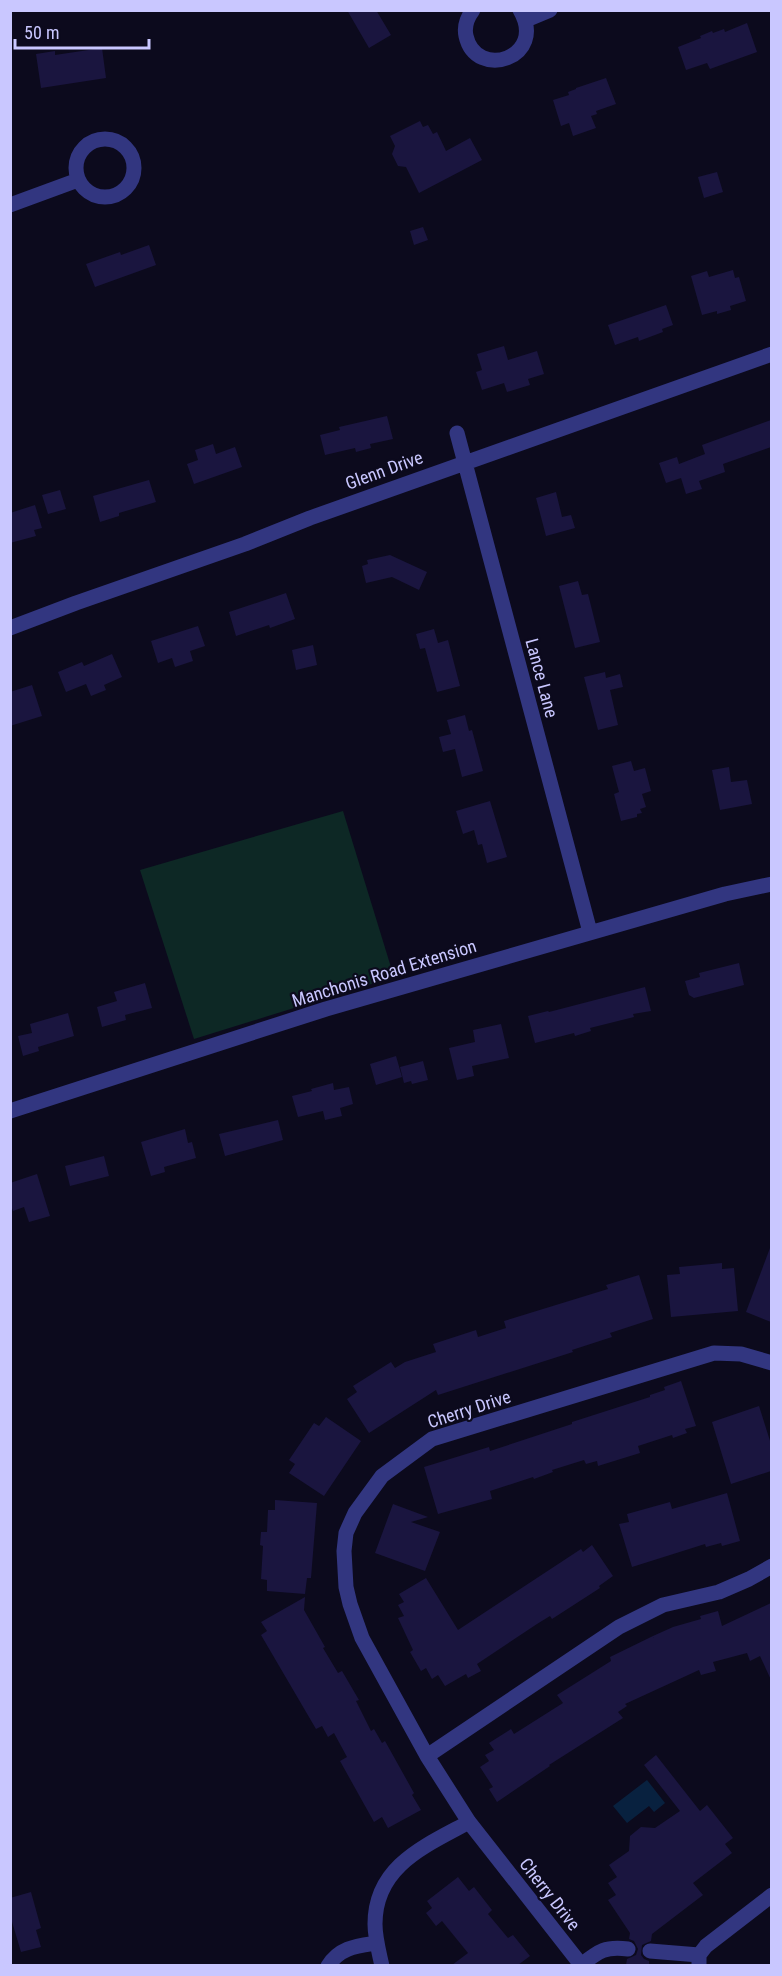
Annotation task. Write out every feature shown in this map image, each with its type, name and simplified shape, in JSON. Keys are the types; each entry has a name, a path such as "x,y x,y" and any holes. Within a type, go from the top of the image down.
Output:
{"street":[{"path":"473,10 466,25 469,45 475,53 494,61 504,60 521,49 526,40 527,30 523,15 550,10"},
{"path":"10,205 78,180"},
{"name":"Glenn Drive","path":"10,628 464,462 771,354"},
{"name":"Lance Lane","path":"457,433 590,932"},
{"name":"Manchonis Road Extension","path":"10,1111 326,1009 725,894 771,884"},
{"name":"Cherry Drive","path":"581,1965 469,1822 427,1756 362,1638 346,1587 344,1551 346,1533 355,1513 382,1476 432,1439 714,1353 741,1354 771,1364"},
{"path":"427,1756 619,1627 663,1605 719,1592 771,1566"},
{"path":"382,1965 375,1925 382,1890 391,1875 409,1856 469,1822"},
{"path":"650,1951 699,1960 706,1946 771,1895"},
{"path":"328,1965 339,1952 377,1943"},
{"path":"581,1965 602,1949 615,1947 628,1949"}],"green space":[{"path":"343,811 394,977 194,1039 140,870"}],"water":[{"path":"647,1780 665,1803 654,1812 649,1806 627,1823 613,1806"}],"building":[{"path":"347,10 376,10 391,35 369,48"},
{"path":"747,23 757,52 710,69 707,63 686,70 678,47 712,31 713,33 724,29 725,32"},
{"path":"102,48 106,78 41,88 36,54 55,51 55,55"},
{"path":"606,78 616,104 596,111 597,114 591,116 596,128 573,136 569,123 561,126 553,100 569,95 568,92 576,88"},
{"path":"420,121 423,127 428,125 433,134 437,132 446,151 470,138 482,160 419,193 406,167 398,166 392,154 395,146 390,136"},
{"path":"717,172 723,192 704,198 698,177"},
{"path":"423,227 428,240 414,245 410,231"},
{"path":"149,245 156,265 95,287 86,264"},
{"path":"733,270 735,278 739,277 746,301 730,306 731,310 702,315 691,276 707,271 709,277"},
{"path":"666,305 673,325 662,329 663,332 639,341 638,337 615,345 608,325"},
{"path":"504,346 508,360 537,351 544,374 528,379 530,385 507,392 504,383 482,390 476,372 482,370 477,354"},
{"path":"387,416 393,439 370,444 371,448 356,452 355,448 325,455 320,435 340,430 339,427"},
{"path":"771,420 771,447 723,464 725,472 699,481 702,489 686,494 681,478 666,483 659,463 677,457 679,464 705,454 702,445"},
{"path":"213,444 216,454 235,447 242,467 194,484 187,464 198,460 195,450"},
{"path":"149,480 156,502 119,513 119,516 100,522 93,496"},
{"path":"60,490 66,509 48,514 42,495"},
{"path":"556,492 562,517 571,515 575,528 546,536 536,498"},
{"path":"35,505 42,528 34,530 36,536 10,543 10,513"},
{"path":"390,555 427,572 419,590 392,577 366,583 362,566 368,564 367,560"},
{"path":"578,581 582,595 588,594 600,642 575,648 559,586"},
{"path":"286,593 295,619 236,636 229,612"},
{"path":"198,626 205,646 190,651 193,661 175,667 172,658 158,663 151,641"},
{"path":"434,629 438,643 448,640 460,686 437,692 425,648 420,649 416,634"},
{"path":"313,645 317,665 296,670 292,650"},
{"path":"112,654 122,677 104,685 106,690 91,696 86,684 66,692 58,672 82,662 84,666"},
{"path":"605,672 606,678 620,674 623,687 610,690 618,725 598,730 584,677"},
{"path":"32,685 42,716 10,726 10,692"},
{"path":"465,715 469,731 472,730 483,771 462,777 455,749 443,752 439,737 451,734 447,720"},
{"path":"631,761 634,771 645,768 651,791 642,794 646,807 640,809 642,813 637,814 637,817 621,821 614,794 619,792 612,766"},
{"path":"729,767 731,782 747,780 752,804 720,810 712,770"},
{"path":"490,801 507,857 487,863 482,844 478,845 474,830 463,834 456,811"},
{"path":"739,963 744,985 694,998 689,995 685,981 700,977 699,973"},
{"path":"145,983 152,1008 125,1015 126,1020 102,1027 97,1007 117,1001 114,992"},
{"path":"645,987 651,1011 633,1014 634,1017 590,1028 591,1031 575,1036 574,1033 535,1043 528,1016"},
{"path":"68,1013 74,1036 38,1047 39,1051 23,1056 18,1036 32,1033 30,1024"},
{"path":"501,1024 509,1058 472,1066 474,1076 457,1080 449,1048 475,1042 473,1030"},
{"path":"396,1056 402,1077 376,1085 370,1064"},
{"path":"423,1061 428,1080 412,1084 411,1081 404,1083 400,1067"},
{"path":"333,1083 334,1090 349,1087 353,1104 340,1108 342,1116 325,1120 323,1111 298,1117 292,1096"},
{"path":"278,1120 283,1140 225,1156 219,1134"},
{"path":"185,1129 188,1143 192,1142 196,1158 164,1167 165,1172 151,1176 141,1142"},
{"path":"104,1156 109,1176 70,1186 65,1166"},
{"path":"37,1174 50,1216 29,1222 24,1207 13,1211 10,1203 10,1183"},
{"path":"771,1248 771,1322 746,1312"},
{"path":"722,1263 722,1269 734,1268 738,1311 671,1317 667,1275 680,1274 679,1267"},
{"path":"639,1275 653,1319 610,1333 612,1337 572,1350 573,1352 438,1395 436,1390 369,1433 347,1399 357,1392 353,1386 391,1362 395,1368 405,1362 436,1352 433,1344 476,1330 478,1337 506,1328 504,1321 608,1289 606,1285"},
{"path":"681,1381 696,1426 685,1429 687,1433 673,1438 672,1435 638,1446 640,1453 598,1466 597,1461 586,1464 584,1460 552,1470 553,1472 534,1479 533,1477 490,1491 492,1499 438,1514 424,1467 489,1447 490,1451 572,1424 572,1422 650,1397 650,1395 665,1390 664,1387"},
{"path":"759,1406 771,1444 771,1471 731,1484 712,1422"},
{"path":"326,1417 361,1441 324,1496 289,1473 295,1464 289,1460 314,1423 319,1426"},
{"path":"727,1493 740,1541 722,1546 721,1543 706,1547 705,1544 632,1567 619,1524 629,1522 627,1514 670,1502 672,1509"},
{"path":"275,1500 317,1503 311,1578 307,1578 305,1594 267,1591 267,1580 261,1579 263,1546 260,1545 261,1532 267,1532 268,1510 275,1510"},
{"path":"393,1504 428,1517 411,1522 440,1532 425,1571 375,1553"},
{"path":"592,1545 613,1576 599,1586 600,1588 552,1619 550,1616 537,1624 477,1664 481,1671 468,1678 466,1674 445,1686 438,1675 432,1679 426,1668 421,1671 410,1652 413,1650 398,1618 404,1616 398,1605 404,1602 399,1594 426,1578 458,1630 581,1549 583,1552"},
{"path":"305,1597 304,1610 325,1647 323,1648 338,1673 342,1671 359,1700 356,1701 371,1731 374,1729 382,1743 385,1741 421,1810 388,1828 382,1817 374,1822 340,1761 347,1757 334,1733 328,1737 322,1726 316,1729 261,1635 267,1631 261,1622"},
{"path":"771,1603 771,1680 760,1656 750,1661 747,1653 713,1662 716,1671 701,1675 699,1670 625,1704 627,1706 618,1712 623,1718 549,1765 497,1802 489,1789 493,1787 480,1767 489,1761 485,1755 494,1750 489,1743 511,1729 514,1734 563,1703 557,1695 611,1661 610,1657 653,1636 718,1611 722,1626"},
{"path":"656,1755 700,1811 707,1805 733,1838 725,1844 732,1853 693,1883 703,1895 652,1934 651,1941 642,1945 641,1955 649,1961 649,1965 626,1965 627,1959 636,1955 638,1949 634,1941 629,1939 630,1933 608,1900 616,1895 608,1883 617,1877 609,1865 629,1851 630,1836 641,1827 655,1828 680,1811 644,1765"},
{"path":"458,1877 469,1891 474,1887 492,1910 488,1914 508,1938 513,1935 530,1956 518,1965 452,1965 468,1953 442,1921 436,1926 426,1913 432,1908 427,1901"},
{"path":"31,1892 41,1928 36,1930 41,1947 21,1952 10,1915 10,1898"}]}
